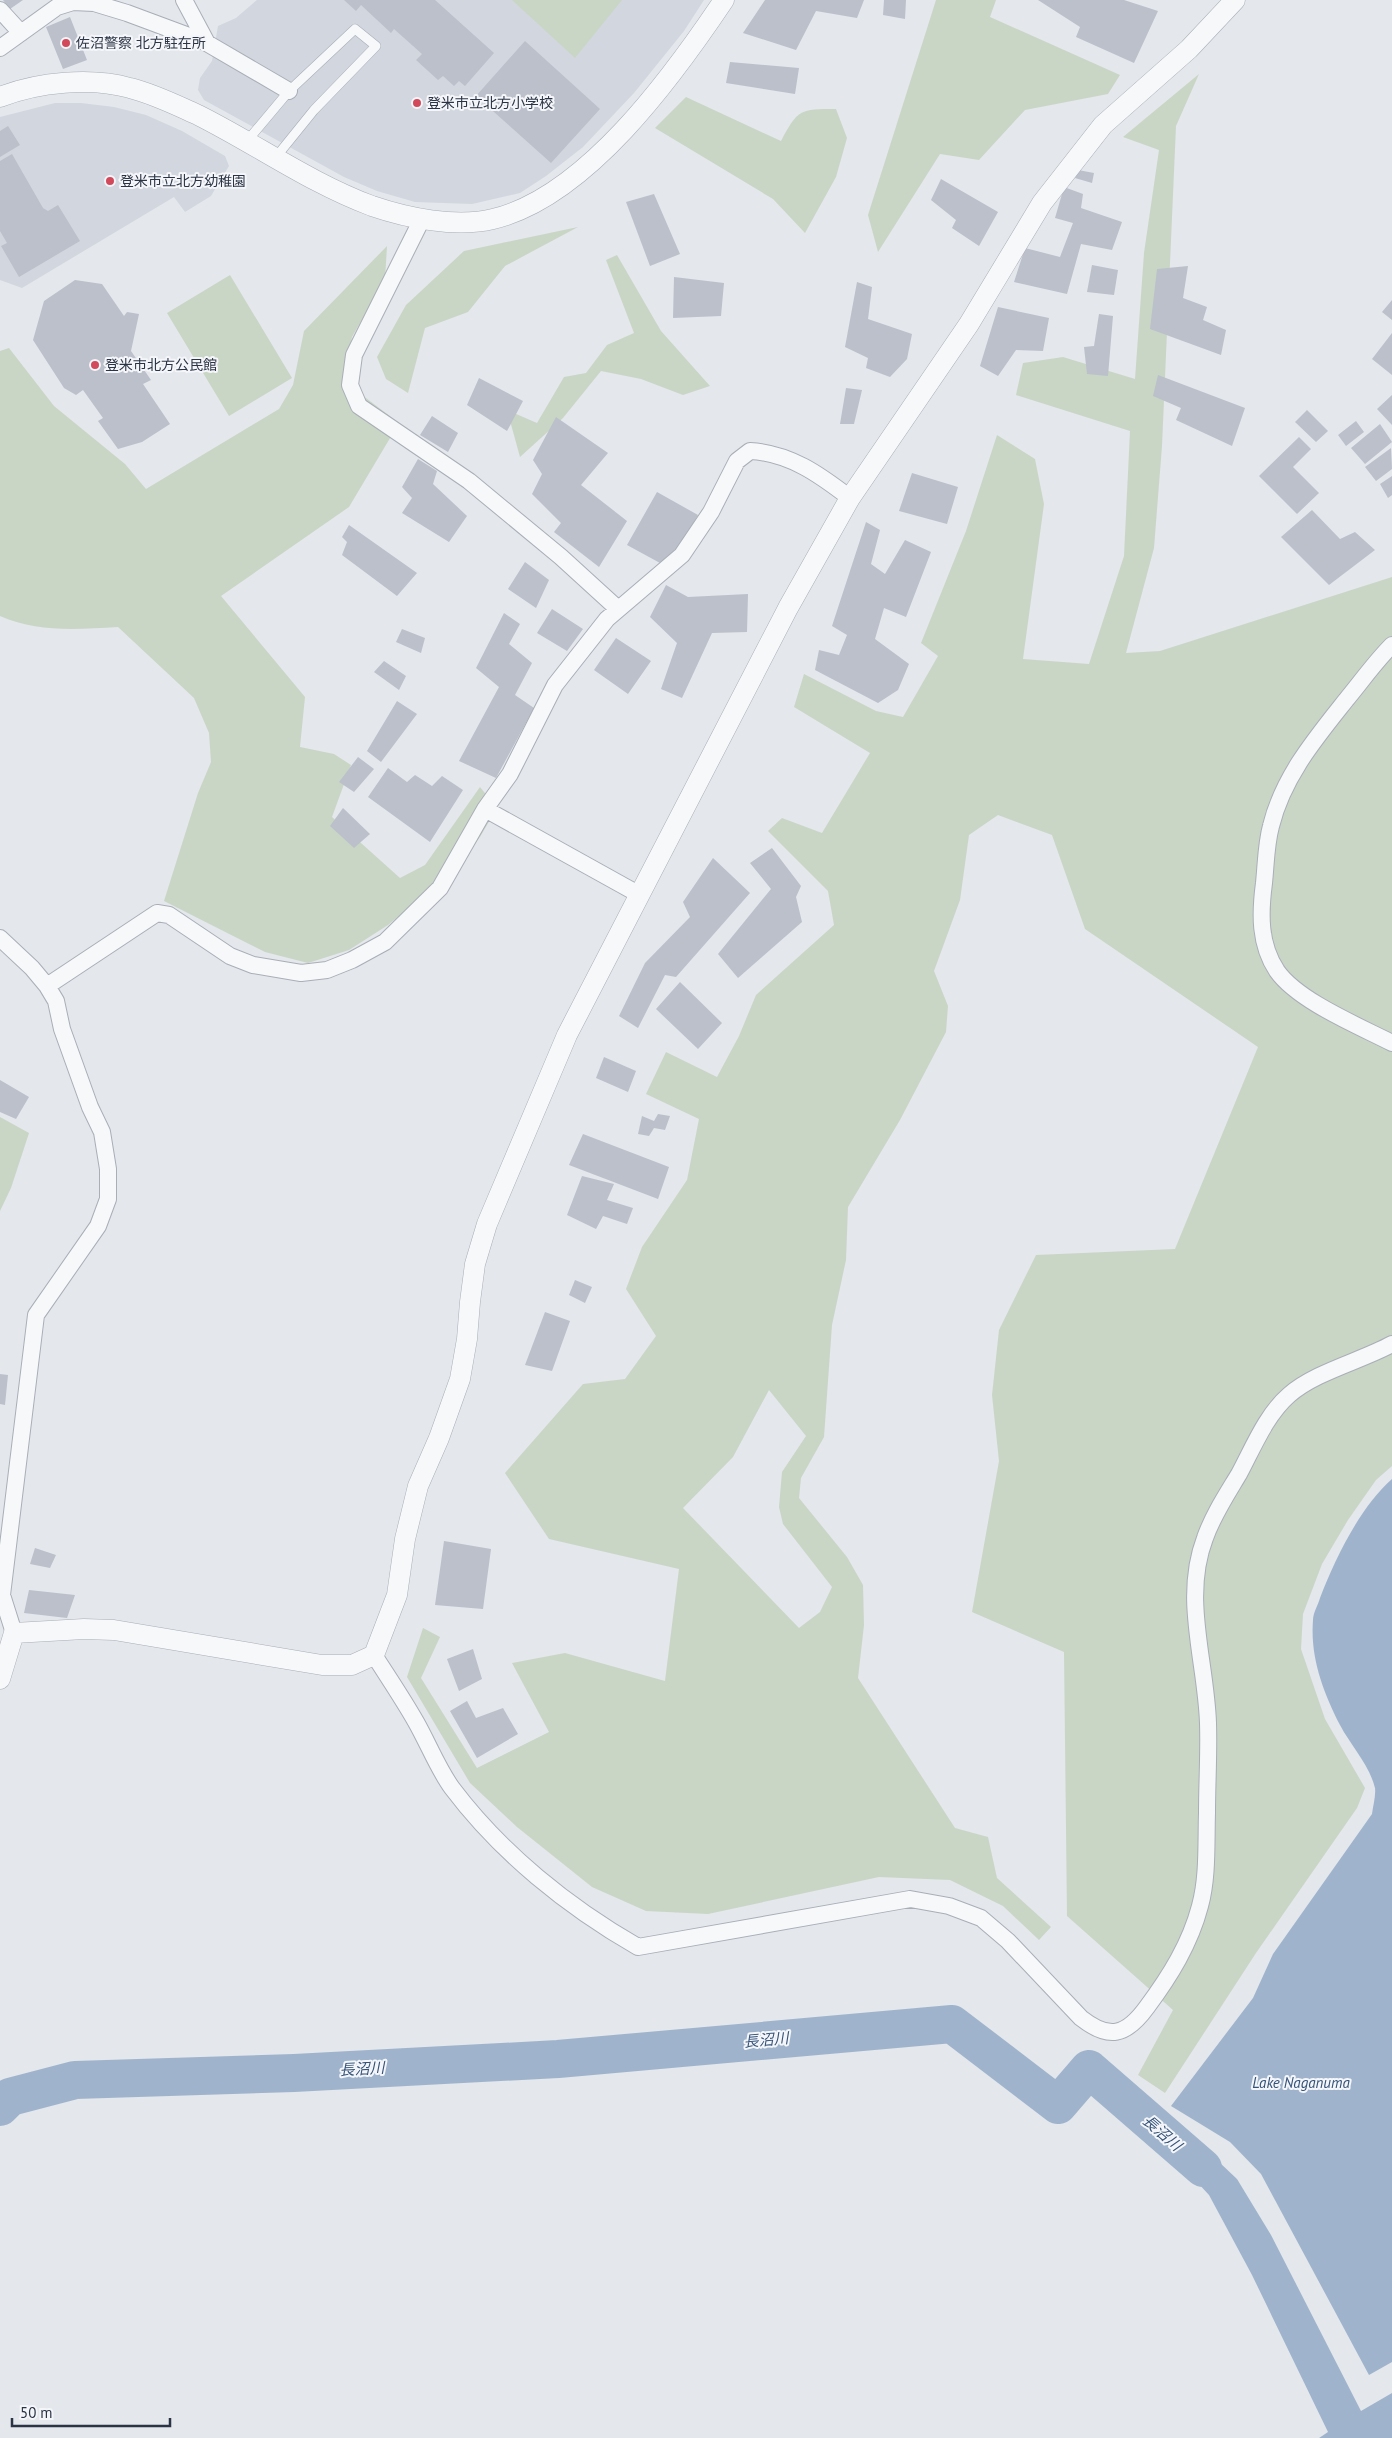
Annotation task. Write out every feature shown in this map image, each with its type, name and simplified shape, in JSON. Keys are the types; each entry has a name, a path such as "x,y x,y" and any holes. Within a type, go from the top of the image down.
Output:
{"street":[{"path":"184,0 207,43"},
{"path":"0,97 44,86 75,83 129,88 172,102 341,193 372,206 403,216 422,219 465,221 492,219 533,204 563,186 591,163 672,74 724,0"},
{"path":"14,1633 84,1628 114,1630 322,1665 352,1665 374,1654 397,1595 405,1540 418,1486 439,1438 460,1379 468,1339 475,1264 487,1224 567,1036 788,608 850,498 969,324 1042,203 1103,125 1189,49 1235,0"},
{"path":"0,48 57,7 73,2 94,3 127,13 207,43 289,91"},
{"path":"0,10 21,33"},
{"path":"422,219 354,355 350,385 359,406 469,481 561,557 618,610"},
{"path":"47,986 158,913 169,915 230,956 253,965 301,972 327,970 352,960 385,942 440,888 485,809 510,774 556,685 607,619 682,555 711,512 737,461 750,451 778,456 812,470 850,498"},
{"path":"1392,645 1312,744 1285,788 1270,828 1262,902 1262,925 1270,958 1278,972 1290,985 1308,998 1392,1043"},
{"path":"485,809 640,895"},
{"path":"0,938 32,968 47,986 56,1001 62,1029 90,1107 102,1132 108,1168 108,1199 98,1226 36,1315 2,1595 14,1633 0,1679"},
{"path":"374,1654 415,1720 452,1788 530,1871 574,1907 638,1948 910,1899 949,1906 981,1918 1008,1941 1081,2018 1094,2028 1105,2032 1117,2033 1130,2027 1140,2017 1165,1983 1180,1959 1201,1905 1206,1849 1208,1723 1194,1598 1195,1574 1205,1537 1268,1422 1289,1395 1304,1385 1392,1344"}],"lane":[{"path":"247,141 289,91 355,29 376,46 314,110 276,158"}],"shaded area":[{"name":"登米市立北方小学校","path":"257,0 704,0 684,31 634,93 583,147 546,176 520,193 472,204 415,202 377,191 344,177 204,100 198,90 200,78 212,61 218,26 236,18"},
{"name":"登米市立北方幼稚園","path":"55,103 81,103 114,107 146,115 182,131 225,156 229,166 211,196 185,212 174,197 22,288 0,280 0,117"}],"green space":[{"path":"512,0 622,0 575,58"},
{"path":"936,0 996,0 990,17 1120,75 1108,94 1025,110 979,160 940,154 878,252 868,215"},
{"path":"1199,74 1176,126 1162,446 1154,548 1126,653 1160,651 1392,577 1392,1466 1376,1480 1348,1520 1322,1564 1303,1614 1301,1649 1325,1719 1365,1788 1357,1808 1256,1953 1165,2093 1138,2075 1173,2010 1067,1916 1064,1652 972,1612 999,1461 992,1395 999,1330 1036,1255 1175,1249 1258,1047 1085,929 1052,835 998,815 969,835 960,900 934,971 948,1006 946,1032 900,1120 848,1207 846,1260 832,1325 824,1437 801,1478 799,1498 847,1557 863,1585 864,1625 858,1678 955,1828 988,1837 997,1878 1051,1927 1039,1940 1003,1906 950,1880 879,1877 708,1914 646,1911 592,1887 517,1827 470,1783 407,1677 423,1628 440,1637 421,1678 477,1768 549,1732 512,1663 565,1653 665,1681 679,1569 549,1539 505,1473 583,1384 625,1379 656,1336 626,1289 642,1247 687,1180 699,1119 646,1094 666,1052 717,1077 739,1036 756,995 834,925 828,891 768,831 782,818 822,833 870,753 794,707 804,674 876,711 903,717 938,656 921,643 966,531 997,435 1035,459 1044,504 1023,659 1089,664 1124,556 1130,431 1016,395 1023,363 1063,357 1135,379 1144,253 1159,150 1123,137","holes":["769,1390 806,1436 782,1472 779,1507 783,1524 832,1587 820,1612 799,1628 683,1508 733,1457"]},
{"path":"686,97 781,141 792,122 801,113 836,109 847,138 836,177 805,233 773,199 655,128"},
{"path":"578,227 505,266 468,312 425,328 408,393 386,379 377,357 406,305 464,251"},
{"path":"387,246 385,279 352,337 346,368 362,395 399,423 349,507 221,596 305,697 300,747 334,754 351,765 332,817 400,878 425,865 480,787 497,808 480,837 452,873 388,925 349,950 308,963 265,952 164,901 198,793 211,762 209,733 194,698 118,627 58,629 29,625 0,616 0,351 9,348 54,406 125,464 146,489 279,409 293,385 304,331"},
{"path":"617,255 661,331 710,386 683,395 641,379 601,371 563,418 520,457 507,410 537,423 564,377 586,373 607,345 634,333 606,260"},
{"path":"230,275 292,378 229,416 167,313"},
{"path":"0,1117 29,1133 11,1188 0,1211"}],"water":[{"name":"Lake Naganuma","path":"1392,1479 1392,2362 1369,2375 1261,2174 1230,2142 1171,2106 1253,1998 1273,1954 1372,1814 1375,1788 1369,1771 1344,1733 1323,1687 1316,1661 1313,1620 1326,1583 1350,1534 1369,1504"},
{"path":"1170,2126 1219,2162 1237,2179 1271,2235 1361,2411 1392,2393 1392,2438 1319,2438 1328,2432 1252,2275 1209,2195 1158,2140"}],"building":[{"path":"3,0 23,0 10,9"},
{"path":"344,0 435,0 494,53 465,86 459,81 454,86 443,76 438,80 416,60 422,54 394,29 391,33 361,5 356,11"},
{"path":"765,0 864,0 857,18 816,11 796,50 743,33"},
{"path":"884,0 906,0 905,19 883,15"},
{"path":"1038,0 1124,0 1158,11 1134,63 1076,37 1080,27"},
{"name":"佐沼警察 北方駐在所","path":"70,17 87,60 63,69 46,27"},
{"path":"525,41 600,109 551,163 476,96"},
{"path":"730,62 799,68 795,94 726,83"},
{"path":"8,126 20,145 0,157 0,131"},
{"path":"12,154 43,208 48,211 58,205 80,241 19,277 1,246 7,243 0,231 0,161"},
{"path":"1078,170 1094,173 1092,183 1075,178"},
{"path":"941,179 998,212 979,246 952,228 956,220 931,200"},
{"path":"1064,187 1083,194 1081,208 1122,222 1112,250 1081,244 1067,294 1014,282 1025,248 1060,257 1073,223 1055,218"},
{"path":"654,194 680,254 650,266 626,202"},
{"path":"1092,265 1118,270 1114,295 1087,292"},
{"path":"1188,266 1183,298 1207,307 1203,320 1226,330 1221,355 1150,329 1157,269"},
{"path":"674,277 724,283 721,316 673,318"},
{"name":"登米市北方公民館","path":"75,280 102,284 124,316 127,312 139,314 131,351 151,380 143,384 170,424 142,442 118,449 98,421 103,418 83,390 76,395 64,388 33,340 44,301"},
{"path":"857,282 872,287 868,319 912,334 907,359 890,377 866,368 868,358 845,347"},
{"path":"1392,300 1392,320 1382,312"},
{"path":"998,307 1049,318 1043,351 1016,350 998,376 980,366"},
{"path":"1099,314 1113,316 1108,376 1087,374 1084,347 1094,346"},
{"path":"1392,333 1392,375 1372,359"},
{"path":"1158,375 1245,408 1232,446 1176,420 1181,408 1153,396"},
{"path":"479,378 523,401 507,431 467,405"},
{"path":"846,388 862,390 854,424 840,424"},
{"path":"1392,395 1392,425 1377,409"},
{"path":"1307,410 1328,431 1316,442 1295,422"},
{"path":"432,416 458,433 448,452 420,435"},
{"path":"556,417 608,453 581,485 627,521 599,567 554,532 561,523 532,494 542,474 533,460"},
{"path":"1356,421 1364,432 1346,446 1338,435"},
{"path":"1380,424 1392,442 1365,464 1351,448"},
{"path":"1299,437 1311,449 1293,467 1319,493 1297,514 1259,476"},
{"path":"1391,448 1392,469 1376,481 1365,467"},
{"path":"418,459 437,471 433,484 467,516 449,542 402,513 412,498 402,487"},
{"path":"912,473 958,487 947,524 899,511"},
{"path":"1392,476 1392,495 1388,498 1380,484"},
{"path":"657,492 698,515 680,547 660,563 627,545"},
{"path":"1312,510 1340,539 1355,532 1375,550 1329,585 1281,537"},
{"path":"866,522 880,530 871,564 885,574 905,540 931,552 906,617 884,608 875,639 909,664 898,690 878,703 815,670 819,650 839,655 847,635 832,626"},
{"path":"349,525 417,573 397,596 342,555 347,542 342,537"},
{"path":"525,562 549,580 536,608 508,589"},
{"path":"666,585 688,597 748,594 747,632 712,633 682,698 661,689 677,643 650,617"},
{"path":"552,609 583,629 567,651 537,633"},
{"path":"504,613 520,624 509,644 532,663 515,695 534,708 496,778 459,761 499,687 476,668"},
{"path":"402,629 425,638 421,653 396,642"},
{"path":"616,638 651,661 628,694 594,670"},
{"path":"384,661 406,676 399,690 374,672"},
{"path":"397,701 417,714 381,762 367,751"},
{"path":"358,757 374,769 354,792 339,782"},
{"path":"388,768 407,782 415,775 432,786 442,776 463,790 430,842 368,797"},
{"path":"343,808 370,834 354,848 330,826"},
{"path":"772,848 801,886 796,897 802,922 738,978 718,954 771,889 750,863"},
{"path":"713,858 750,893 676,977 665,975 638,1028 619,1016 645,963 690,917 683,902"},
{"path":"680,982 722,1023 698,1049 656,1009"},
{"path":"604,1057 636,1071 628,1092 596,1078"},
{"path":"0,1080 29,1097 16,1119 0,1112"},
{"path":"658,1114 670,1116 665,1130 654,1128 649,1136 638,1134 642,1116 654,1121"},
{"path":"583,1134 669,1167 658,1199 569,1165"},
{"path":"582,1176 614,1184 607,1200 633,1208 627,1224 603,1216 596,1229 567,1215"},
{"path":"575,1280 592,1287 585,1303 569,1295"},
{"path":"545,1312 570,1321 552,1371 525,1365"},
{"path":"0,1374 8,1375 5,1405 0,1404"},
{"path":"444,1541 491,1549 483,1609 435,1605"},
{"path":"35,1548 56,1555 50,1568 30,1564"},
{"path":"29,1590 75,1595 67,1618 24,1613"},
{"path":"473,1649 482,1679 459,1691 447,1659"},
{"path":"467,1701 476,1718 503,1708 518,1734 477,1758 450,1711"}],"waterway":[{"name":"長沼川","path":"0,2107 10,2097 75,2080 294,2073 558,2059 952,2024 1058,2105 1089,2069 1203,2168"}],"place":[{"name":"佐沼警察 北方駐在所","path":"66,43"},
{"name":"登米市立北方小学校","path":"417,103"},
{"name":"登米市立北方幼稚園","path":"110,181"},
{"name":"登米市北方公民館","path":"95,365"}]}
